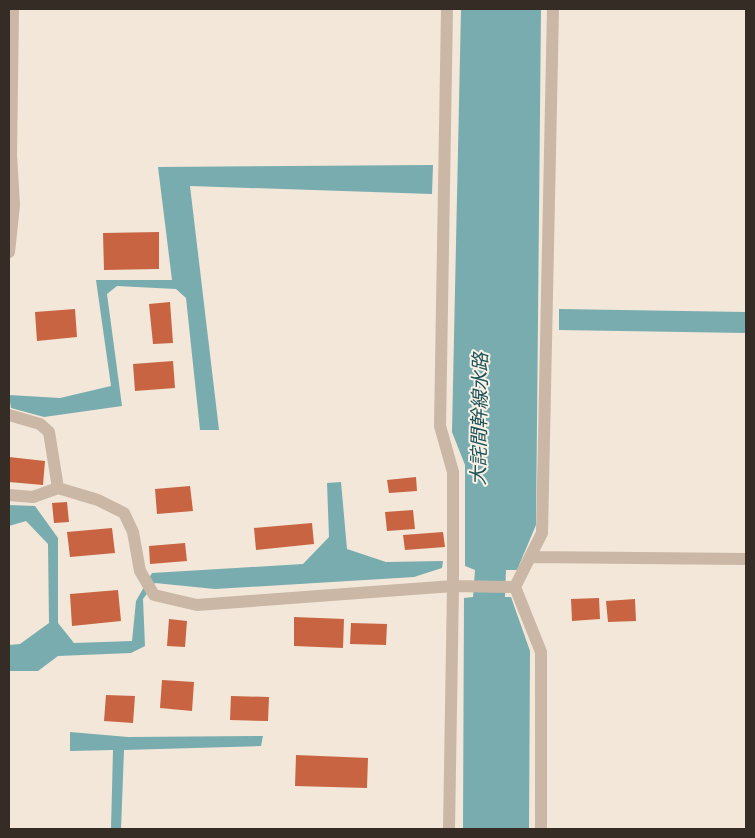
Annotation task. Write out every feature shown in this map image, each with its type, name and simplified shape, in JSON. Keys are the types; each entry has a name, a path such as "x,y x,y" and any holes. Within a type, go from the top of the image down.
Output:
{"street":[{"path":"9,252 14,205 10,155 13,9"},
{"path":"447,9 440,426 453,472 449,829"},
{"path":"515,586 542,533 552,9"},
{"path":"9,415 40,424 49,432 58,488"},
{"path":"9,495 33,497 58,488 98,500 124,513 133,532 140,571 154,596 197,604 468,585 515,586"},
{"path":"531,557 746,559"},
{"path":"515,586 541,652 541,829"}],"water":[{"name":"大詫間幹線水路","path":"461,9 541,9 536,525 517,570 506,570 505,597 511,597 530,651 529,829 463,829 464,598 473,597 475,570 465,566 465,465 452,432"},
{"path":"433,165 432,194 190,186 219,430 200,430 186,298 176,289 117,286 107,294 122,406 44,417 11,408 9,395 60,398 111,386 96,280 172,280 158,167"},
{"path":"559,309 746,312 746,333 559,330"},
{"path":"341,482 347,549 386,562 443,561 442,568 414,577 215,589 155,583 143,599 145,646 131,653 58,656 38,671 9,671 9,645 20,644 49,623 48,544 26,521 9,526 9,505 35,506 58,538 58,623 74,643 132,641 136,601 152,573 303,564 329,537 327,483"},
{"path":"70,732 128,737 263,736 261,746 124,750 121,829 111,829 113,750 70,751"}],"building":[{"path":"159,232 159,269 104,270 103,233"},
{"path":"170,302 173,343 153,344 149,304"},
{"path":"75,309 77,337 37,341 35,312"},
{"path":"173,361 175,388 135,391 133,364"},
{"path":"9,457 45,461 43,485 9,482"},
{"path":"416,477 417,491 389,493 387,480"},
{"path":"190,486 193,511 157,514 155,489"},
{"path":"67,502 69,522 54,523 52,503"},
{"path":"413,510 415,529 387,531 385,512"},
{"path":"312,523 314,544 256,550 254,528"},
{"path":"112,528 115,553 70,557 67,532"},
{"path":"443,532 445,547 405,550 403,535"},
{"path":"185,543 187,561 150,564 149,546"},
{"path":"118,590 121,621 72,626 70,594"},
{"path":"599,598 600,619 572,621 571,599"},
{"path":"635,599 636,621 608,622 606,601"},
{"path":"294,617 344,619 343,648 294,646"},
{"path":"169,619 187,621 185,647 167,646"},
{"path":"351,623 387,624 386,645 350,644"},
{"path":"162,680 194,682 192,711 160,708"},
{"path":"106,695 135,696 133,723 104,721"},
{"path":"231,696 269,697 268,721 230,720"},
{"path":"296,755 368,758 367,788 295,786"}]}
